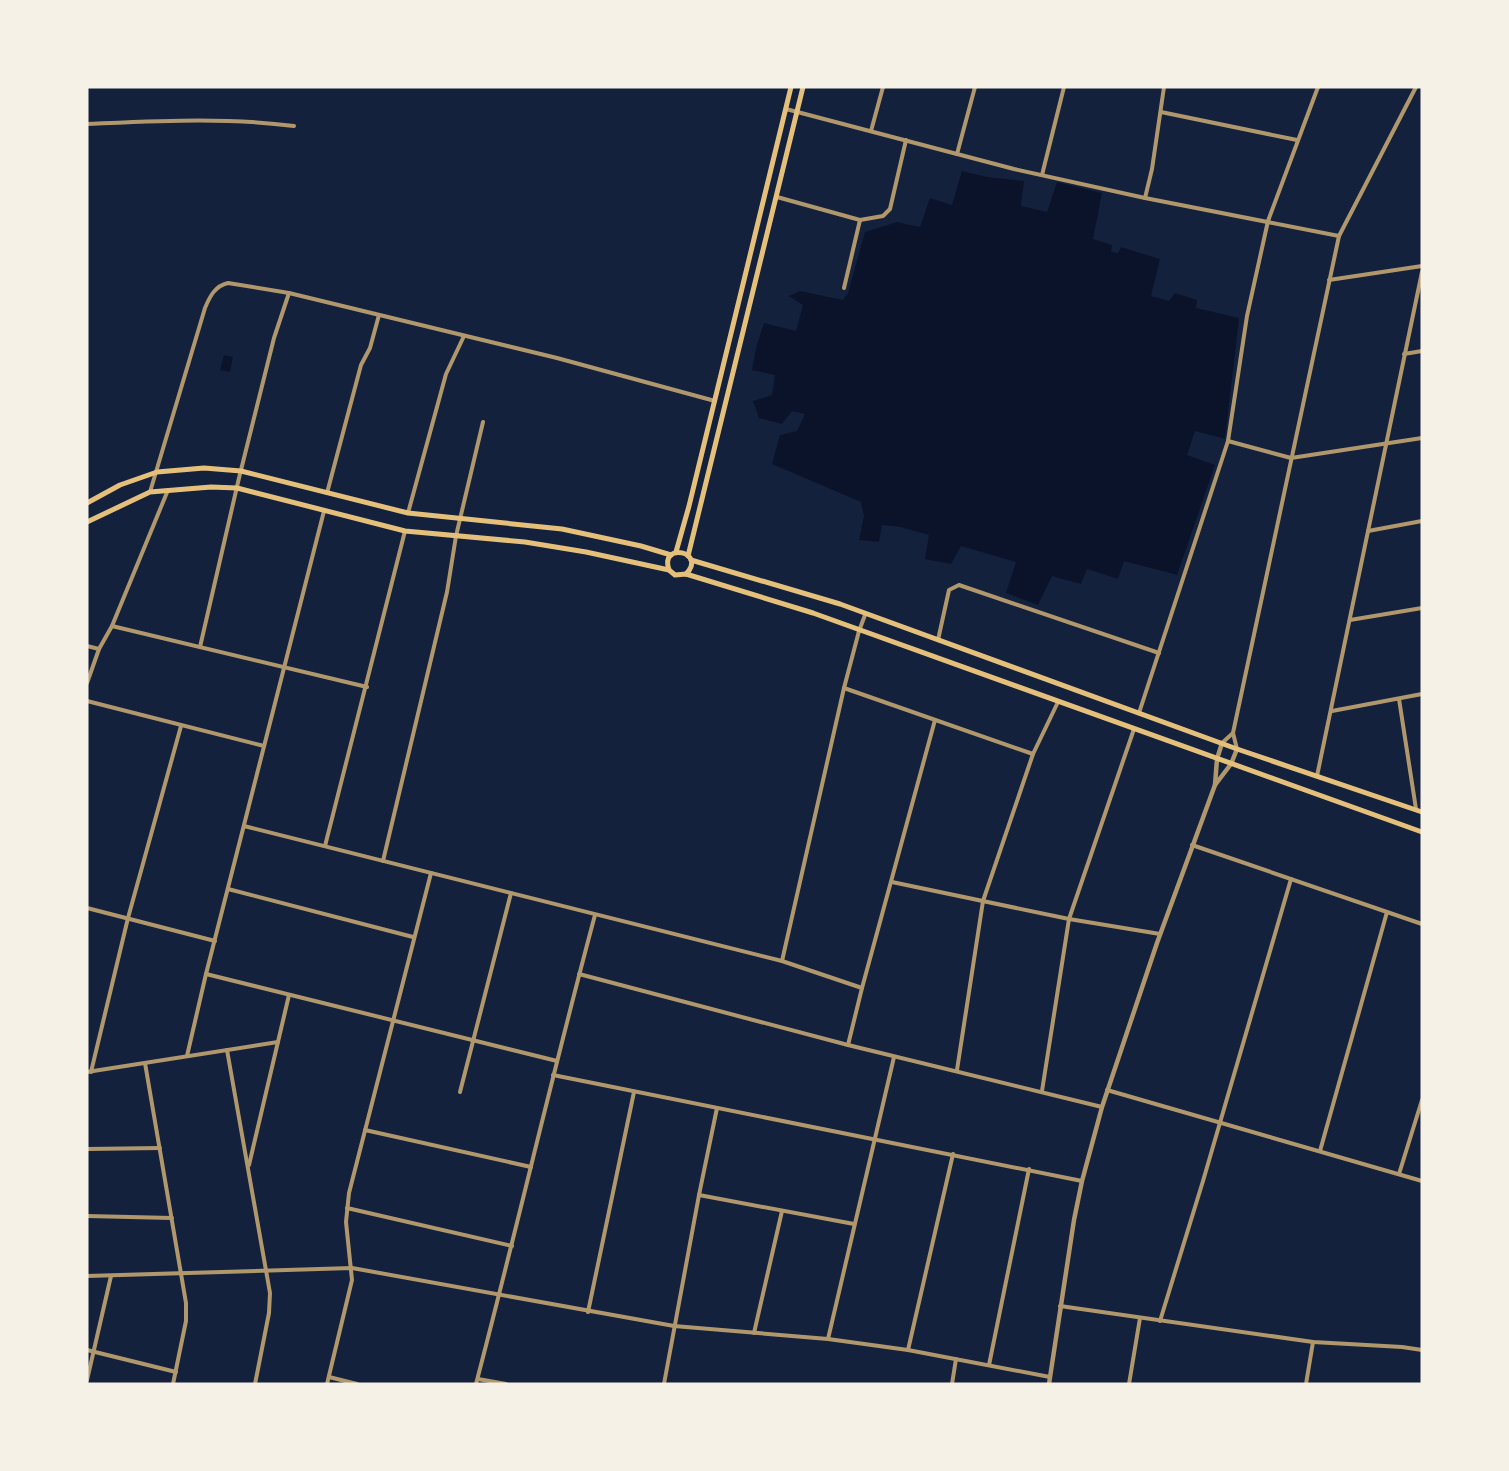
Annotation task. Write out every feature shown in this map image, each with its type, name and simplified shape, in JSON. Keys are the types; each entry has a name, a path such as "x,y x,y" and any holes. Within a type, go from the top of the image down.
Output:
{"main road":[{"path":"669,570 668,562 674,554 715,401 791,87"},
{"path":"686,574 691,568 690,558 803,87"},
{"path":"87,503 120,486 157,472 204,468 241,471 408,513 459,520 527,524 674,554 684,552 690,558 809,594 1237,749 1419,810"},
{"path":"89,521 150,492 211,486 237,488 405,531 525,542 669,570 678,575 686,574 813,613 1422,832"}],"street":[{"path":"871,131 883,87"},
{"path":"957,154 975,87"},
{"path":"1042,175 1064,87"},
{"path":"1145,198 1151,175 1164,87"},
{"path":"1139,712 1228,441 1249,305 1268,221 1318,87"},
{"path":"1049,1384 1082,1181 1107,1090 1192,844 1215,785 1231,764 1237,749 1233,734 1339,236 1416,87"},
{"path":"786,109 1042,175 1145,198 1339,236"},
{"path":"1161,111 1297,140"},
{"path":"87,124 250,120 294,126"},
{"path":"777,197 860,220 883,216 890,209 906,140"},
{"path":"844,288 860,220"},
{"path":"1329,280 1422,266"},
{"path":"1317,776 1422,272"},
{"path":"150,492 205,308 214,290 222,284 234,283 289,293 557,358 715,401"},
{"path":"200,646 274,338 289,293"},
{"path":"327,494 361,365 370,348 379,315"},
{"path":"408,513 446,374 464,336"},
{"path":"1404,354 1422,351"},
{"path":"383,861 447,592 459,520 483,422"},
{"path":"1228,441 1291,458 1422,438"},
{"path":"87,682 99,649 112,626 169,489"},
{"path":"187,1056 283,666 324,511"},
{"path":"1368,531 1422,521"},
{"path":"326,846 405,531"},
{"path":"938,640 949,590 959,585 1159,653"},
{"path":"1350,621 1422,608"},
{"path":"782,961 844,688 859,631 866,615"},
{"path":"112,626 367,687"},
{"path":"87,646 99,649"},
{"path":"844,688 1034,754"},
{"path":"1332,711 1422,694"},
{"path":"1399,699 1419,810"},
{"path":"87,701 264,746"},
{"path":"957,1070 983,902 1034,754 1058,702"},
{"path":"848,1045 935,720"},
{"path":"181,726 89,1072 278,1042"},
{"path":"1042,1091 1069,920 1134,729"},
{"path":"1215,785 1217,759 1222,743 1233,734"},
{"path":"243,826 782,961 862,988"},
{"path":"1192,844 1422,924"},
{"path":"327,1384 352,1281 346,1222 347,1208 431,873"},
{"path":"1160,1321 1291,879"},
{"path":"892,882 1069,920 1160,934"},
{"path":"228,889 413,938"},
{"path":"460,1092 511,893"},
{"path":"87,908 214,941"},
{"path":"1320,1151 1387,912"},
{"path":"506,1384 477,1381 595,915"},
{"path":"206,974 557,1061"},
{"path":"579,974 894,1057 957,1070 1102,1107"},
{"path":"248,1168 289,995"},
{"path":"227,1050 268,1271 269,1313 255,1384"},
{"path":"828,1340 894,1057"},
{"path":"145,1063 186,1303 186,1321 173,1384"},
{"path":"554,1075 1082,1181"},
{"path":"1107,1090 1422,1181"},
{"path":"588,1312 634,1092"},
{"path":"1400,1174 1422,1100"},
{"path":"664,1384 717,1108"},
{"path":"365,1130 531,1167"},
{"path":"87,1149 160,1148"},
{"path":"908,1350 953,1154"},
{"path":"989,1365 1029,1169"},
{"path":"699,1196 854,1224"},
{"path":"347,1208 512,1246"},
{"path":"754,1333 782,1211"},
{"path":"87,1216 172,1218"},
{"path":"87,1276 352,1268 674,1326 908,1350 1050,1377"},
{"path":"87,1380 111,1276"},
{"path":"1060,1306 1314,1342 1422,1350"},
{"path":"1128,1384 1140,1318"},
{"path":"1306,1384 1314,1342"},
{"path":"87,1350 176,1372"},
{"path":"952,1384 957,1359"},
{"path":"329,1377 357,1384"}],"water":[{"path":"962,171 987,177 1024,181 1021,206 1047,212 1057,182 1102,193 1093,239 1112,245 1111,252 1118,253 1121,247 1160,259 1151,296 1169,301 1175,293 1197,300 1196,308 1239,318 1225,439 1195,431 1187,455 1215,465 1177,575 1124,561 1118,579 1087,569 1081,584 1052,576 1038,605 1006,593 1016,562 961,546 951,564 925,559 929,535 900,527 882,525 879,542 859,540 864,516 861,502 772,464 780,435 797,431 805,414 792,411 782,424 759,418 753,401 772,395 775,375 752,370 764,323 796,331 803,305 789,296 800,291 843,300 848,293 865,232 897,222 920,227 930,198 952,205"},
{"path":"224,355 233,357 230,372 220,370"}]}
